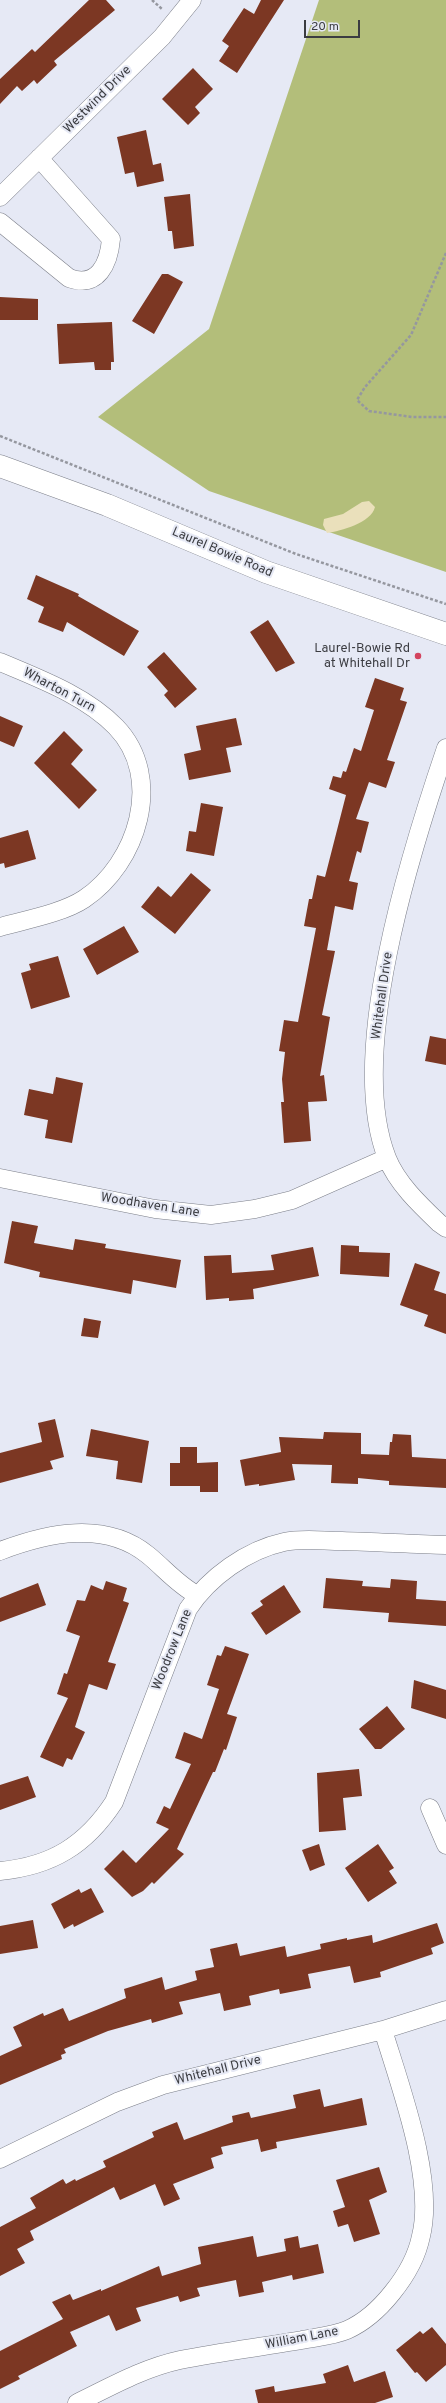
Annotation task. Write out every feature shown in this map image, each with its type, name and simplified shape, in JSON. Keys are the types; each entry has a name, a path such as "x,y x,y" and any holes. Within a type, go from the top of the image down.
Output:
{"main road":[{"name":"Laurel Bowie Road","path":"0,466 107,505 266,572 446,634"}],"street":[{"name":"Westwind Drive","path":"0,197 162,37 192,0"},
{"path":"0,222 69,278 78,282 92,278 106,264 110,256 111,239 39,158"},
{"name":"Wharton Turn","path":"0,662 74,697 100,712 117,728 127,742 136,764 142,786 141,806 130,844 113,872 94,892 82,900 57,910 0,927"},
{"name":"Whitehall Drive","path":"446,748 410,860 394,925 381,997 374,1082 376,1119 387,1158 402,1185 434,1219 446,1228"},
{"name":"Woodhaven Lane","path":"0,1178 155,1209 211,1215 255,1209 292,1200 387,1158"},
{"path":"0,1551 56,1533 84,1532 123,1540 147,1554 188,1590 197,1595"},
{"name":"Woodrow Lane","path":"0,1870 16,1869 54,1857 87,1837 103,1819 114,1802 178,1632 197,1595 234,1565 250,1555 285,1542 308,1540 446,1545"},
{"path":"430,1808 446,1844"},
{"name":"Whitehall Drive","path":"0,2160 117,2102 163,2085 383,2030 446,2010"},
{"name":"William Lane","path":"77,2403 148,2370 178,2361 346,2331 374,2313 386,2301 400,2283 413,2260 422,2235 424,2207 420,2166 403,2097 383,2030"}],"path":[{"path":"446,253 411,334 364,386 357,400 369,412 412,417 446,418"},
{"path":"0,436 296,554 446,604"}],"green space":[{"path":"319,0 446,0 446,572 209,491 98,417 209,329"}],"sand":[{"path":"369,501 375,507 368,518 347,528 327,533 323,525 324,519 343,514 362,502"}],"building":[{"path":"89,0 106,0 115,10 54,61 57,65 37,84 34,80 22,91 17,86 0,104 0,79 32,49 35,52"},
{"path":"261,0 284,0 237,73 219,61 229,46 222,41 244,8 254,14"},
{"path":"193,68 213,89 195,107 200,113 188,125 162,99"},
{"path":"146,130 153,165 161,163 164,181 137,187 134,172 125,174 117,137"},
{"path":"190,194 194,246 174,249 172,231 168,231 164,197"},
{"path":"162,274 168,274 183,282 154,334 132,321"},
{"path":"0,297 38,299 38,320 0,320"},
{"path":"112,322 114,362 111,362 111,370 95,370 94,362 59,364 57,324"},
{"path":"36,575 79,594 78,596 139,631 124,656 67,622 63,632 38,622 44,607 27,599"},
{"path":"268,620 295,663 276,672 250,632"},
{"path":"164,652 197,689 175,708 164,695 168,691 147,667"},
{"path":"375,678 404,688 400,700 407,702 387,760 395,762 386,788 369,782 356,819 369,822 361,853 357,851 349,881 358,883 353,910 335,906 327,950 335,951 322,1015 330,1017 320,1076 324,1075 327,1101 308,1102 311,1141 284,1143 281,1102 284,1102 282,1079 285,1052 279,1051 284,1020 298,1022 316,928 304,926 309,899 312,899 317,875 325,877 346,795 329,789 333,776 341,778 343,771 346,772 354,748 361,751 374,710 365,707"},
{"path":"0,716 23,726 14,747 0,741"},
{"path":"236,718 242,745 226,748 231,772 189,780 184,754 201,750 196,726"},
{"path":"64,731 83,750 71,764 97,790 79,809 34,763"},
{"path":"201,803 223,807 214,856 186,851 189,831 196,832"},
{"path":"28,830 36,859 5,868 4,863 0,864 0,838"},
{"path":"191,873 211,890 175,934 141,907 158,886 171,897"},
{"path":"124,926 139,952 97,975 83,949"},
{"path":"58,956 70,997 31,1009 21,973 31,970 29,964"},
{"path":"430,1036 446,1039 446,1065 425,1061"},
{"path":"56,1077 83,1083 72,1143 45,1138 48,1120 24,1115 29,1089 53,1094"},
{"path":"12,1221 38,1226 34,1243 73,1250 75,1239 106,1244 105,1248 181,1260 176,1288 133,1280 131,1294 39,1277 40,1272 4,1263"},
{"path":"341,1245 359,1246 359,1252 390,1253 389,1277 340,1274"},
{"path":"313,1247 319,1276 253,1289 254,1299 229,1301 229,1298 206,1300 204,1256 231,1255 232,1273 274,1270 271,1255"},
{"path":"415,1263 440,1272 434,1290 446,1294 446,1334 424,1326 428,1315 400,1305"},
{"path":"84,1318 101,1321 98,1338 81,1336"},
{"path":"55,1419 64,1457 50,1461 53,1469 0,1483 0,1453 42,1442 38,1423"},
{"path":"91,1429 149,1441 142,1483 116,1479 118,1461 86,1456"},
{"path":"324,1432 361,1433 361,1454 389,1455 390,1442 392,1442 393,1434 411,1435 412,1457 446,1459 446,1488 389,1485 389,1481 358,1478 358,1484 331,1483 332,1465 292,1464 295,1480 259,1486 259,1484 245,1486 240,1460 281,1452 279,1437 323,1439"},
{"path":"180,1447 197,1447 197,1463 218,1462 218,1492 200,1492 200,1486 170,1486 170,1463 180,1463"},
{"path":"326,1578 363,1581 362,1586 390,1588 391,1579 417,1581 416,1599 446,1601 446,1626 388,1622 389,1613 323,1608"},
{"path":"106,1581 127,1588 123,1601 129,1603 108,1662 116,1664 107,1690 89,1684 75,1727 85,1732 72,1760 67,1758 63,1767 40,1757 68,1698 57,1694 64,1673 67,1674 80,1636 66,1631 77,1600 85,1601 91,1585 103,1590"},
{"path":"38,1583 46,1605 0,1622 0,1598"},
{"path":"284,1585 301,1612 266,1635 251,1613 263,1605 260,1601"},
{"path":"225,1646 249,1654 227,1714 237,1717 226,1750 224,1749 215,1772 213,1772 177,1849 184,1854 154,1884 152,1882 143,1891 132,1897 104,1869 123,1850 136,1863 169,1829 156,1823 164,1806 170,1809 191,1764 175,1758 184,1732 202,1739 219,1689 207,1685 217,1655 221,1656"},
{"path":"414,1680 446,1690 446,1719 411,1708"},
{"path":"387,1706 405,1729 381,1749 375,1749 359,1729"},
{"path":"359,1769 362,1796 343,1798 346,1830 319,1832 317,1773"},
{"path":"28,1776 36,1797 0,1810 0,1785"},
{"path":"319,1844 325,1865 310,1871 302,1850"},
{"path":"378,1844 394,1868 389,1871 397,1883 368,1902 345,1868"},
{"path":"91,1888 104,1912 74,1927 73,1924 64,1929 51,1904 79,1889 81,1893"},
{"path":"33,1920 38,1948 0,1954 0,1926"},
{"path":"437,1923 444,1943 431,1948 433,1954 380,1972 381,1977 354,1983 350,1966 308,1974 311,1988 280,1994 279,1989 249,1996 251,2005 224,2011 220,1993 179,2002 183,2014 152,2023 151,2019 108,2031 64,2049 66,2053 61,2055 62,2059 0,2085 0,2056 22,2046 13,2027 43,2013 44,2016 63,2008 69,2021 126,1998 124,1989 162,1977 165,1990 197,1980 195,1971 214,1967 210,1949 237,1943 240,1956 285,1946 287,1957 321,1949 320,1944 347,1938 347,1940 372,1935 373,1943"},
{"path":"320,2089 324,2107 362,2098 367,2125 276,2142 277,2148 261,2152 258,2139 221,2147 223,2154 211,2158 214,2168 173,2184 180,2199 164,2206 155,2184 120,2200 114,2187 30,2231 34,2240 17,2249 25,2263 0,2276 0,2227 36,2208 30,2198 63,2179 66,2184 106,2167 103,2161 154,2137 152,2132 177,2122 184,2140 233,2122 232,2116 249,2112 251,2118 296,2108 293,2095"},
{"path":"379,2167 387,2192 369,2200 380,2234 354,2242 348,2224 338,2227 333,2211 345,2207 336,2180"},
{"path":"253,2236 257,2257 286,2251 284,2239 298,2236 300,2248 318,2244 324,2273 293,2280 292,2275 262,2282 264,2292 239,2297 236,2280 197,2288 200,2296 180,2302 178,2296 136,2308 141,2321 116,2331 109,2315 70,2332 77,2346 18,2376 20,2379 0,2389 0,2351 63,2319 52,2302 70,2294 73,2300 101,2289 101,2291 159,2266 162,2276 201,2264 198,2247"},
{"path":"432,2327 446,2344 446,2365 426,2382 417,2372 415,2373 396,2350 420,2331 423,2334"},
{"path":"348,2365 354,2382 385,2371 393,2397 375,2403 258,2403 255,2390 274,2386 275,2392 326,2383 323,2374"}],"place":[{"name":"Laurel-Bowie Rd at Whitehall Dr","path":"418,656"}]}
